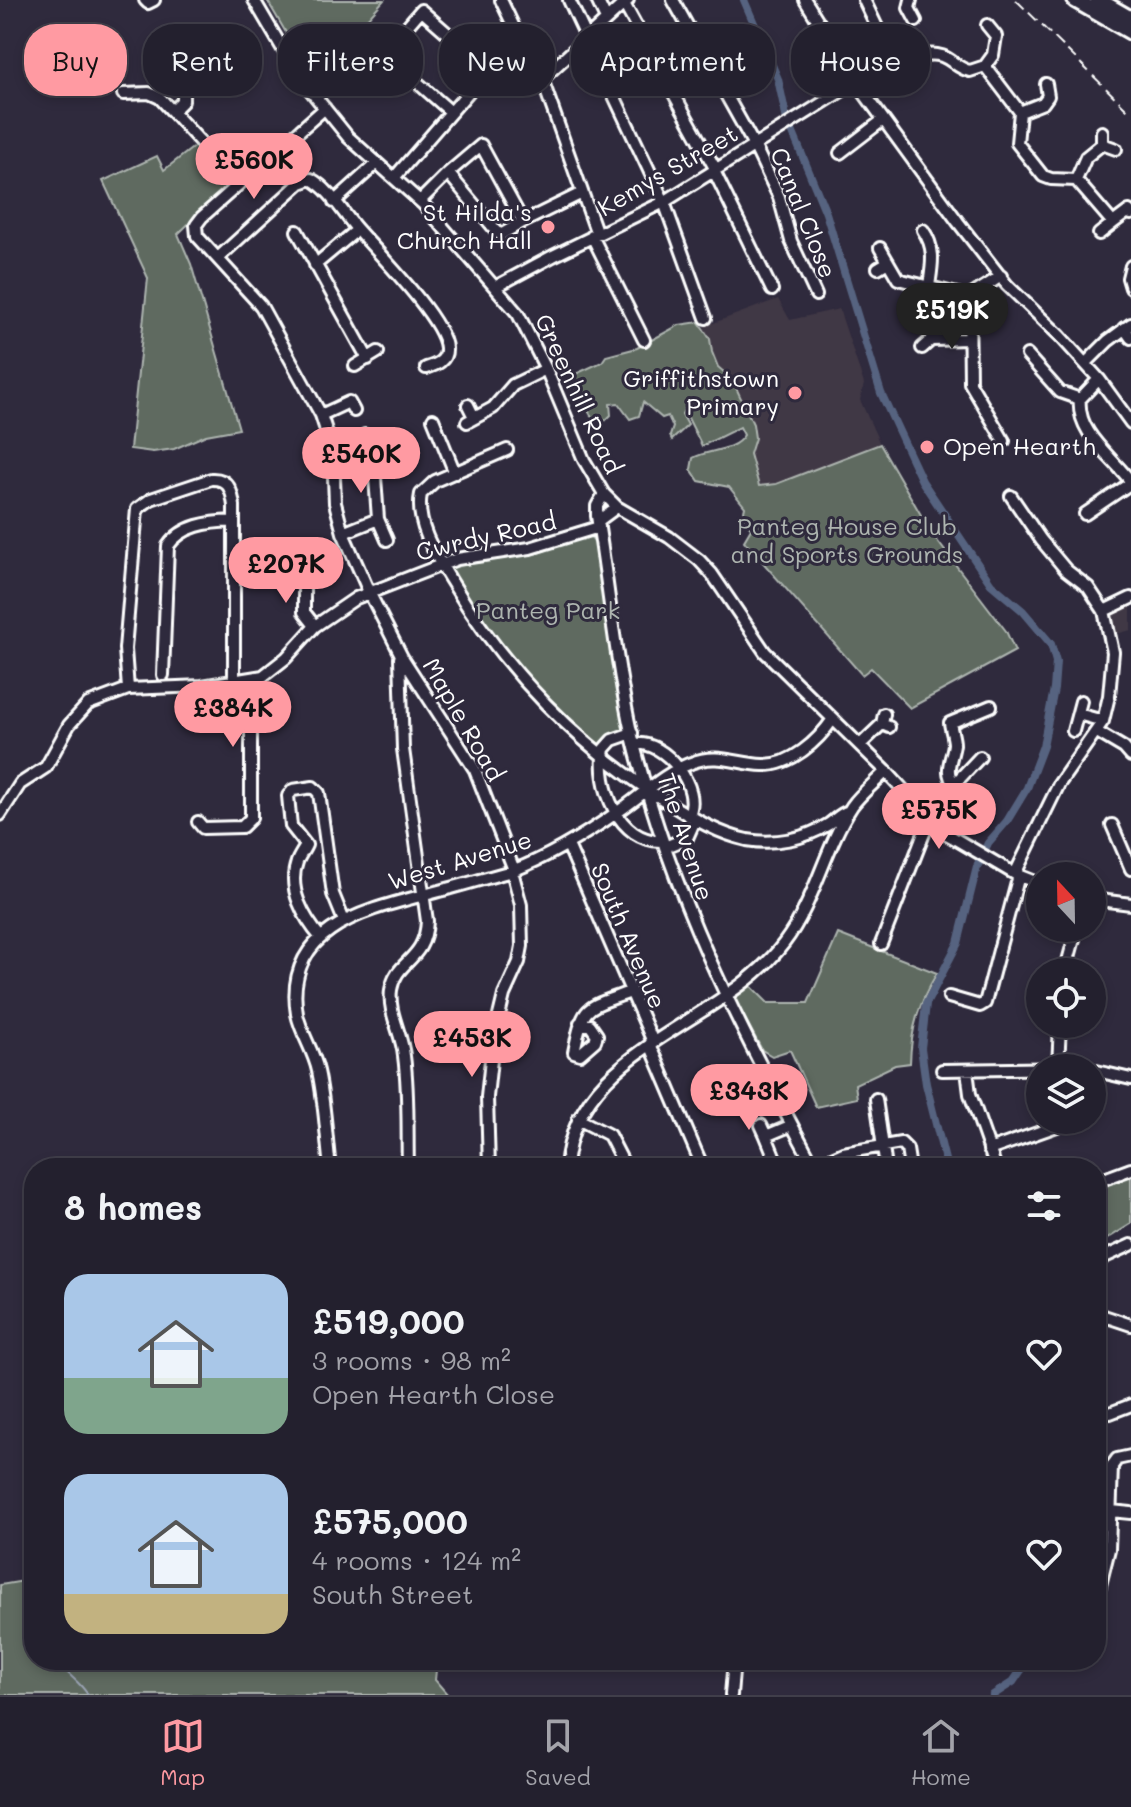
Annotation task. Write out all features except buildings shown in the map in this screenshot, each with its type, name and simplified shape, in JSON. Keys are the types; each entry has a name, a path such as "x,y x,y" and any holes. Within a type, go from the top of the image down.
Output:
{"highway":[{"path":"1075,0 1131,32"},
{"path":"1098,0 1131,19"}],"street":[{"path":"145,0 148,3 154,0"},
{"name":"Greenhill Road","path":"254,0 298,75 348,137 420,201 518,314 546,369 584,460 604,494 617,507 669,537 699,560 712,574 765,652 949,837 1026,878"},
{"path":"501,0 513,24"},
{"path":"569,0 579,24"},
{"path":"597,0 606,19"},
{"name":"Canal Close","path":"673,0 754,145 779,197 791,241 816,295"},
{"path":"805,0 820,24"},
{"path":"864,0 875,24"},
{"path":"911,0 909,8 916,21"},
{"path":"601,24 626,1 715,171 772,290"},
{"path":"439,26 421,10 384,53 451,112"},
{"path":"930,55 948,58 970,71 985,66 993,55 996,36 987,25"},
{"path":"996,36 1008,29"},
{"path":"555,67 571,53"},
{"path":"985,66 1020,112 1017,143 1036,170 1051,179 1076,180 1113,223"},
{"path":"1020,112 1043,103 1048,96 1046,84"},
{"path":"127,94 149,93 160,98 239,184 325,108"},
{"path":"174,110 183,101 183,96"},
{"path":"394,178 465,96"},
{"path":"548,96 594,235 644,340"},
{"path":"613,96 664,202 706,318"},
{"name":"Kemys Street","path":"495,287 664,202 834,96"},
{"path":"866,96 1001,276 1086,363 1131,423"},
{"path":"1048,96 1061,100"},
{"path":"840,153 883,120"},
{"path":"1102,132 1102,144"},
{"path":"1076,180 1086,157 1102,144"},
{"path":"1102,144 1116,149"},
{"path":"420,201 481,145 523,222"},
{"path":"334,202 376,164"},
{"path":"448,173 502,234 582,193"},
{"path":"218,258 300,183 311,179 320,184 357,230 398,273 442,337 445,355 436,365 426,368"},
{"name":"Maple Road","path":"239,184 202,217 196,230 197,236 261,306 321,415 333,452 335,503 343,533 402,657 475,770 513,871 521,905 522,946 519,962 504,995 493,1041 487,1097 489,1158"},
{"path":"1099,234 1130,212"},
{"path":"315,265 357,230"},
{"path":"297,231 368,359"},
{"path":"929,286 934,253 930,235"},
{"path":"880,248 898,279 969,297 1001,276"},
{"path":"878,268 888,262"},
{"path":"1131,266 1128,278 1131,288"},
{"path":"969,297 970,383 1004,441"},
{"path":"1086,363 1128,326 1131,338"},
{"path":"927,340 969,339"},
{"path":"355,366 378,352"},
{"path":"1027,355 1060,392 1080,399"},
{"path":"468,405 470,420 501,402 513,385 546,369"},
{"path":"1085,514 1131,483 1087,433 1080,417 1080,399 1099,379"},
{"path":"321,415 349,402 354,411"},
{"path":"433,419 455,473"},
{"path":"365,435 376,448 378,519 387,540"},
{"path":"507,450 426,488 420,503 420,518 441,564 472,616 549,707 602,756 691,818 735,837 765,842 806,835 849,811 886,771"},
{"path":"128,689 125,649 137,509 151,499 219,479 230,487 232,494 234,681"},
{"name":"The Avenue","path":"604,494 597,506 598,524 620,676 647,790 698,936 744,1035 810,1158"},
{"path":"949,997 973,1005 985,1003 1017,874 1059,784 1100,727 1109,696 1113,652 1104,611 1088,587 1066,570 1041,540 1011,496"},
{"path":"1097,505 1104,515"},
{"name":"Cwrdy Road","path":"0,815 20,784 46,767 77,714 88,704 128,689 202,686 251,679 272,672 315,626 336,609 369,592 469,556 530,548 598,524 617,507"},
{"path":"343,533 378,519"},
{"path":"163,675 168,546 178,534 200,525 233,521"},
{"path":"304,566 304,612 315,626"},
{"path":"1104,611 1131,598"},
{"path":"402,657 403,749 427,910 425,939 421,949 397,974 391,992 391,1010 404,1053 408,1158"},
{"path":"198,822 203,828 242,827 251,818 251,679"},
{"path":"1073,731 1081,701"},
{"path":"955,785 949,776 948,765 954,742 950,723 991,706"},
{"path":"1078,714 1100,727 1131,756"},
{"name":"West Avenue","path":"321,938 363,911 513,871 568,845 689,763 715,757 762,765 788,760 804,749 833,719"},
{"path":"860,745 885,722"},
{"path":"633,738 653,746 688,783 693,808 687,838 664,844 650,840 616,813 605,790 602,756 612,740 633,738"},
{"path":"881,944 928,816 980,757"},
{"path":"306,845 291,826 288,796 293,790 313,787 317,790 327,843 333,894 344,921"},
{"path":"567,1158 569,1140 578,1119 619,1069 651,1043 753,975 784,944 801,916 849,811"},
{"path":"1112,825 1127,850 1131,869"},
{"path":"306,845 327,843"},
{"path":"306,845 297,862 298,900 302,914 321,938 307,955 301,969 296,1000 301,1028 319,1072 329,1158"},
{"name":"South Avenue","path":"568,845 699,1158"},
{"path":"1106,901 1131,904"},
{"path":"580,1023 590,1025 597,1035 595,1041 580,1054 574,1052 580,1023 582,1015 593,1006 630,992"},
{"path":"942,1069 1026,1068"},
{"path":"967,1070 970,1094 992,1158"},
{"path":"1106,1073 1131,1079"},
{"path":"876,1099 885,1158"},
{"path":"578,1119 609,1135 621,1158"},
{"path":"761,1125 775,1158"},
{"path":"766,1136 792,1125"},
{"path":"989,1150 1034,1134"},
{"path":"833,1158 843,1153 905,1145 908,1158"},
{"path":"1106,1178 1131,1169"},
{"path":"1106,1253 1131,1245"},
{"path":"1106,1317 1131,1325"},
{"path":"1106,1413 1131,1405"},
{"path":"1106,1563 1112,1466 1117,1459 1131,1456"},
{"path":"1111,1511 1131,1513"},
{"path":"731,1695 733,1670"}],"shaded area":[{"name":"Griffithstown Primary","path":"778,299 790,320 839,309 864,384 860,400 880,444 759,491 741,446 750,435 719,380 703,327"},
{"path":"1131,603 1131,630 1116,634 1110,619 1113,617 1111,611"}],"green space":[{"path":"267,0 384,0 362,24 281,24"},
{"path":"199,143 232,182 178,234 191,264 239,429 206,435 174,449 153,452 130,449 148,278 103,181 157,156 164,170"},
{"name":"Panteg House Club and Sports Grounds","path":"699,322 710,339 718,367 732,379 753,424 755,438 750,454 759,486 776,484 880,444 932,534 1006,631 1015,651 910,708 871,668 862,675 744,541 751,529 743,516 745,507 729,487 699,481 691,469 693,458 740,440 744,435 740,427 702,446 684,410 682,414 688,425 672,440 673,427 668,416 662,418 643,402 639,416 630,419 618,403 610,404 611,415 605,421 593,419 569,377 602,362 606,356 637,348 679,325"},
{"name":"Panteg Park","path":"588,535 596,542 627,730 605,738 600,749 539,690 491,634 453,577 450,567 538,553"},
{"path":"838,934 937,973 917,1016 910,1063 895,1065 855,1084 857,1098 816,1107 790,1050 772,1056 762,1050 734,998 750,985 768,1003 808,1003"},
{"path":"1131,1173 1131,1224 1106,1240 1106,1181"},
{"path":"24,1581 24,1670 436,1670 435,1680 448,1695 0,1695 0,1585"}],"waterway":[{"path":"744,0 778,79 786,116 826,213 881,393 922,481 991,584 1023,611 1051,644 1056,662 1043,746 1027,788 1007,821 988,843 977,867 958,943 926,1004 921,1048 926,1084 944,1158"},
{"path":"64,1670 88,1695"},
{"path":"993,1695 1013,1682 1021,1670"}],"railway":[{"path":"1016,0 1131,113"}],"place":[{"name":"St Hilda's Church Hall","path":"548,227"},
{"name":"Griffithstown Primary","path":"795,393"},
{"name":"Open Hearth","path":"927,447"}]}
